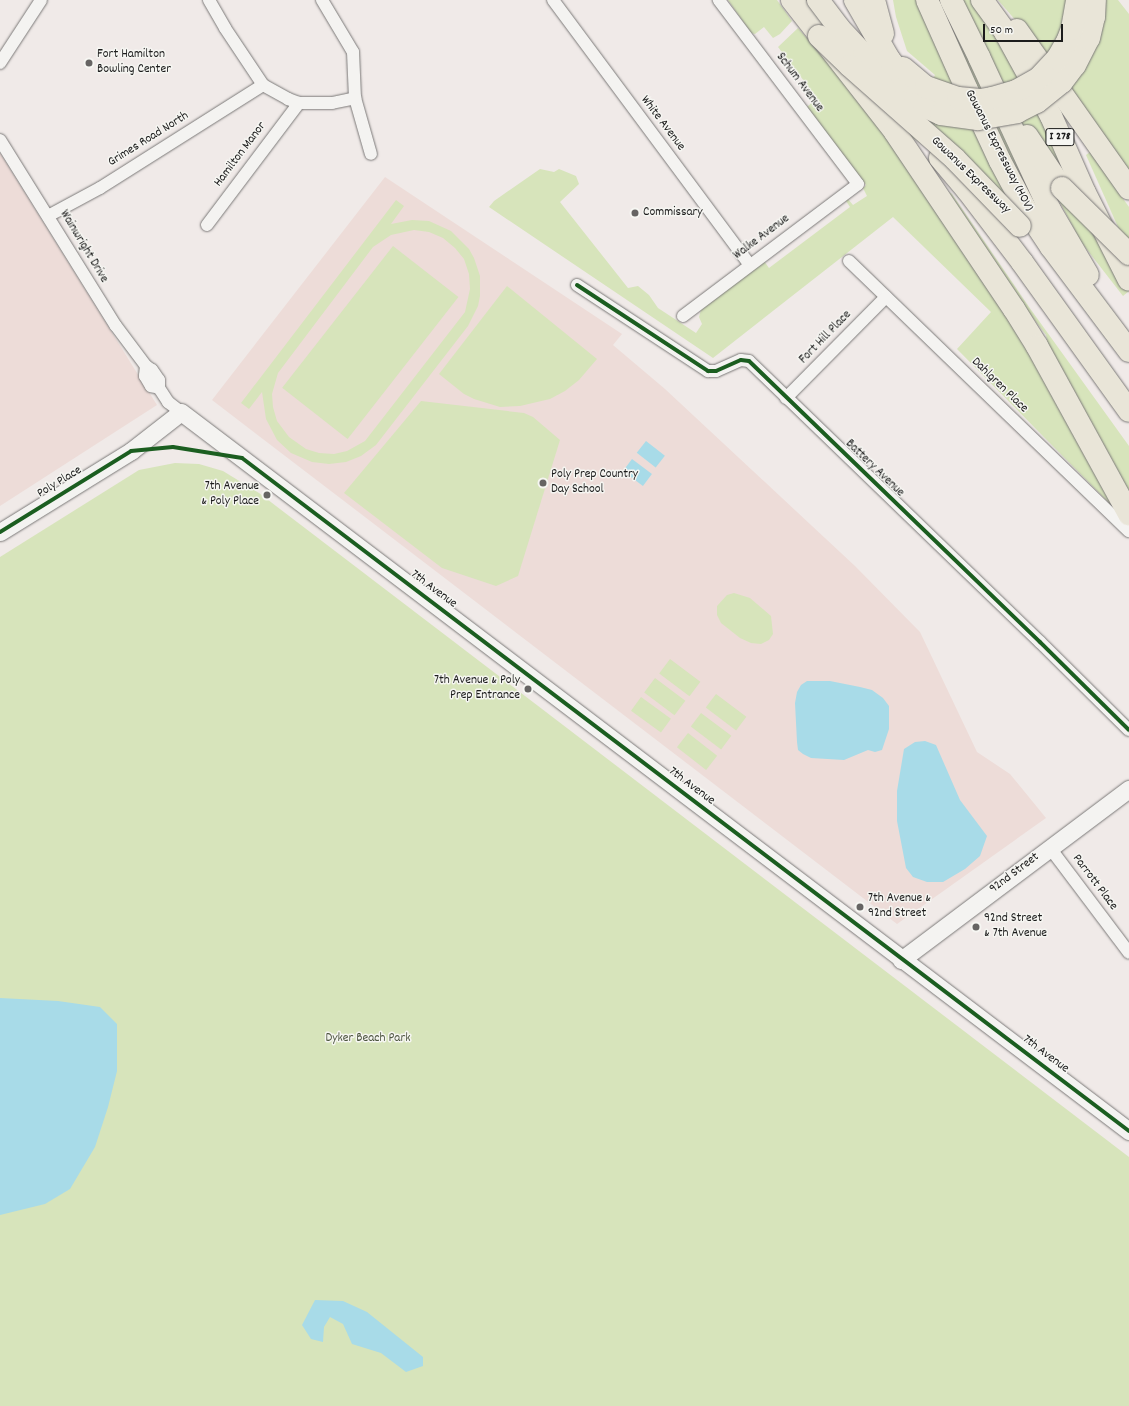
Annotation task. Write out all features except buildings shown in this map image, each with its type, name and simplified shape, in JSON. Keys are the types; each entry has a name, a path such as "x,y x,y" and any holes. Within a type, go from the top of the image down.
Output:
{"highway":[{"name":"Gowanus Expressway","path":"792,0 819,36 850,66 960,164 1020,226 1129,368"},
{"path":"818,0 854,44 901,92 921,105 941,114 978,119 1017,112 1037,102 1062,82 1078,61 1089,38 1094,17 1095,0"},
{"path":"837,0 870,48 888,71 906,88 925,101 942,108 976,113 1001,110 1023,103 1041,92 1056,80 1070,64 1080,46 1086,27 1090,0"},
{"path":"855,0 889,59 906,79 919,90 957,104 980,105 994,104 1019,96 1042,82 1062,62 1072,44 1081,17 1082,0"},
{"path":"874,0 878,21 888,46 896,61 910,75 926,87 941,93 958,98 980,100 1016,91 1039,78 1048,69 1057,59 1067,42 1075,17 1076,0"},
{"name":"Gowanus Expressway (HOV)","path":"927,0 967,90 1025,208 1129,351"},
{"path":"951,0 1050,210 1082,265 1129,333"},
{"name":"I 278","path":"982,0 1005,32 1050,116 1085,193 1129,280"},
{"path":"991,0 1014,26 1129,189"},
{"path":"819,36 883,116 923,170 1037,346 1129,514"},
{"path":"979,57 1033,146 1062,188 1129,254"},
{"name":"Gowanus Expressway","path":"940,158 968,191 1018,256 1129,411"},
{"path":"1108,383 1129,420"}],"main road":[{"name":"Poly Place","path":"0,532 131,451 181,412"},
{"name":"7th Avenue","path":"181,412 901,960 1129,1131"},
{"name":"92nd Street","path":"901,960 1129,788"}],"street":[{"path":"0,62 41,0"},
{"path":"209,0 225,28 263,85 298,103 332,103 355,98"},
{"path":"322,0 353,52 355,98 371,154"},
{"name":"White Avenue","path":"553,0 750,265"},
{"name":"Schum Avenue","path":"719,0 858,184"},
{"name":"Grimes Road North","path":"48,216 100,188 263,85"},
{"name":"Hamilton Manor","path":"207,225 298,103"},
{"name":"Wainwright Drive","path":"0,140 116,326 146,366 152,370 159,380 160,389"},
{"name":"Walke Avenue","path":"683,316 858,184"},
{"name":"Dahlgren Place","path":"849,260 1129,531"},
{"name":"Battery Avenue","path":"577,285 708,371 716,371 741,360 749,361 1129,730"},
{"name":"Fort Hill Place","path":"786,398 886,297"},
{"name":"7th Avenue","path":"160,389 168,402 181,412"},
{"name":"Parrott Place","path":"1050,848 1129,953"}],"shaded area":[{"path":"0,153 157,405 0,506"},
{"name":"Poly Prep Country Day School","path":"385,177 622,334 613,345 665,389 855,566 920,632 977,752 1010,774 1046,818 897,924 212,400"}],"green space":[{"path":"728,0 777,0 792,21 780,34 773,38 764,27 755,34 751,33"},
{"path":"893,0 975,0 994,26 1129,291 1123,296 1081,242 1055,193 1024,216 906,133 935,75 907,51 896,17"},
{"path":"998,0 1118,0 1129,14 1129,182 1017,22"},
{"path":"798,28 837,73 873,111 1029,347 1117,511 957,349 991,312 893,217 713,358 489,207 494,201 540,169 554,172 559,169 576,176 579,184 560,202 628,288 638,286 649,295 658,308 696,333 702,324 699,317 701,310 764,261 769,268 850,207 846,201 848,199 853,205 867,196 863,188 866,185 807,107 817,98 778,47"},
{"path":"1090,152 1129,207 1129,242 1122,236 1086,155"},
{"path":"949,192 952,194 1029,307 1129,446 1129,499 1050,358 1046,335 1015,295"},
{"path":"396,200 404,206 391,224 412,220 429,221 451,231 469,249 474,258 480,276 480,296 478,306 468,326 376,445 361,456 346,462 329,464 312,462 291,453 277,440 266,419 262,392 249,409 241,403","holes":["414,230 429,232 443,238 455,248 464,259 469,274 470,289 465,312 365,441 347,451 334,454 319,453 306,449 289,437 277,421 273,407 272,394 278,373 373,247 391,235"]},
{"path":"393,246 458,297 348,439 282,388"},
{"path":"507,286 597,359 579,380 565,391 550,399 520,406 500,407 474,399 464,394 439,374"},
{"path":"421,401 524,413 533,417 560,440 518,576 496,586 442,568 344,493"},
{"name":"Dyker Beach Park","path":"175,463 199,464 223,471 259,493 1129,1157 1129,1406 0,1406 0,557 139,470"},
{"path":"734,593 750,598 771,616 773,634 769,640 761,644 751,643 740,638 721,623 717,615 717,606 727,595"},
{"path":"670,659 700,682 690,696 659,673"},
{"path":"655,678 685,701 675,715 644,692"},
{"path":"716,694 746,717 736,730 706,708"},
{"path":"641,697 671,719 661,733 631,711"},
{"path":"701,713 731,736 721,749 691,727"},
{"path":"688,733 717,756 706,770 677,747"}],"water":[{"path":"646,441 665,456 656,468 637,453"},
{"path":"632,459 652,474 643,486 623,471"},
{"path":"807,681 830,681 860,687 872,690 883,698 889,706 889,729 882,750 875,752 868,750 844,760 811,758 798,750 795,703 797,692 801,685"},
{"path":"925,741 936,745 960,800 987,836 980,856 965,869 943,882 927,882 913,877 906,868 897,821 897,791 904,749 915,742"},
{"path":"0,998 58,1001 100,1007 117,1024 117,1071 108,1107 95,1147 70,1189 45,1204 0,1215"},
{"path":"315,1300 343,1301 367,1312 423,1357 423,1366 406,1372 381,1353 352,1344 343,1324 330,1317 324,1327 323,1342 311,1339 302,1325"}],"cycle path":[{"path":"577,285 708,371 716,371 741,360 749,361 1129,730"},
{"path":"0,532 131,451 173,447 242,458 1129,1131"}],"place":[{"name":"Fort Hamilton Bowling Center","path":"89,63"},
{"name":"Commissary","path":"635,213"},
{"name":"Poly Prep Country Day School","path":"543,483"},
{"name":"7th Avenue & Poly Place","path":"267,495"},
{"name":"7th Avenue & Poly Prep Entrance","path":"528,689"},
{"name":"7th Avenue & 92nd Street","path":"860,907"},
{"name":"92nd Street & 7th Avenue","path":"976,927"}]}
